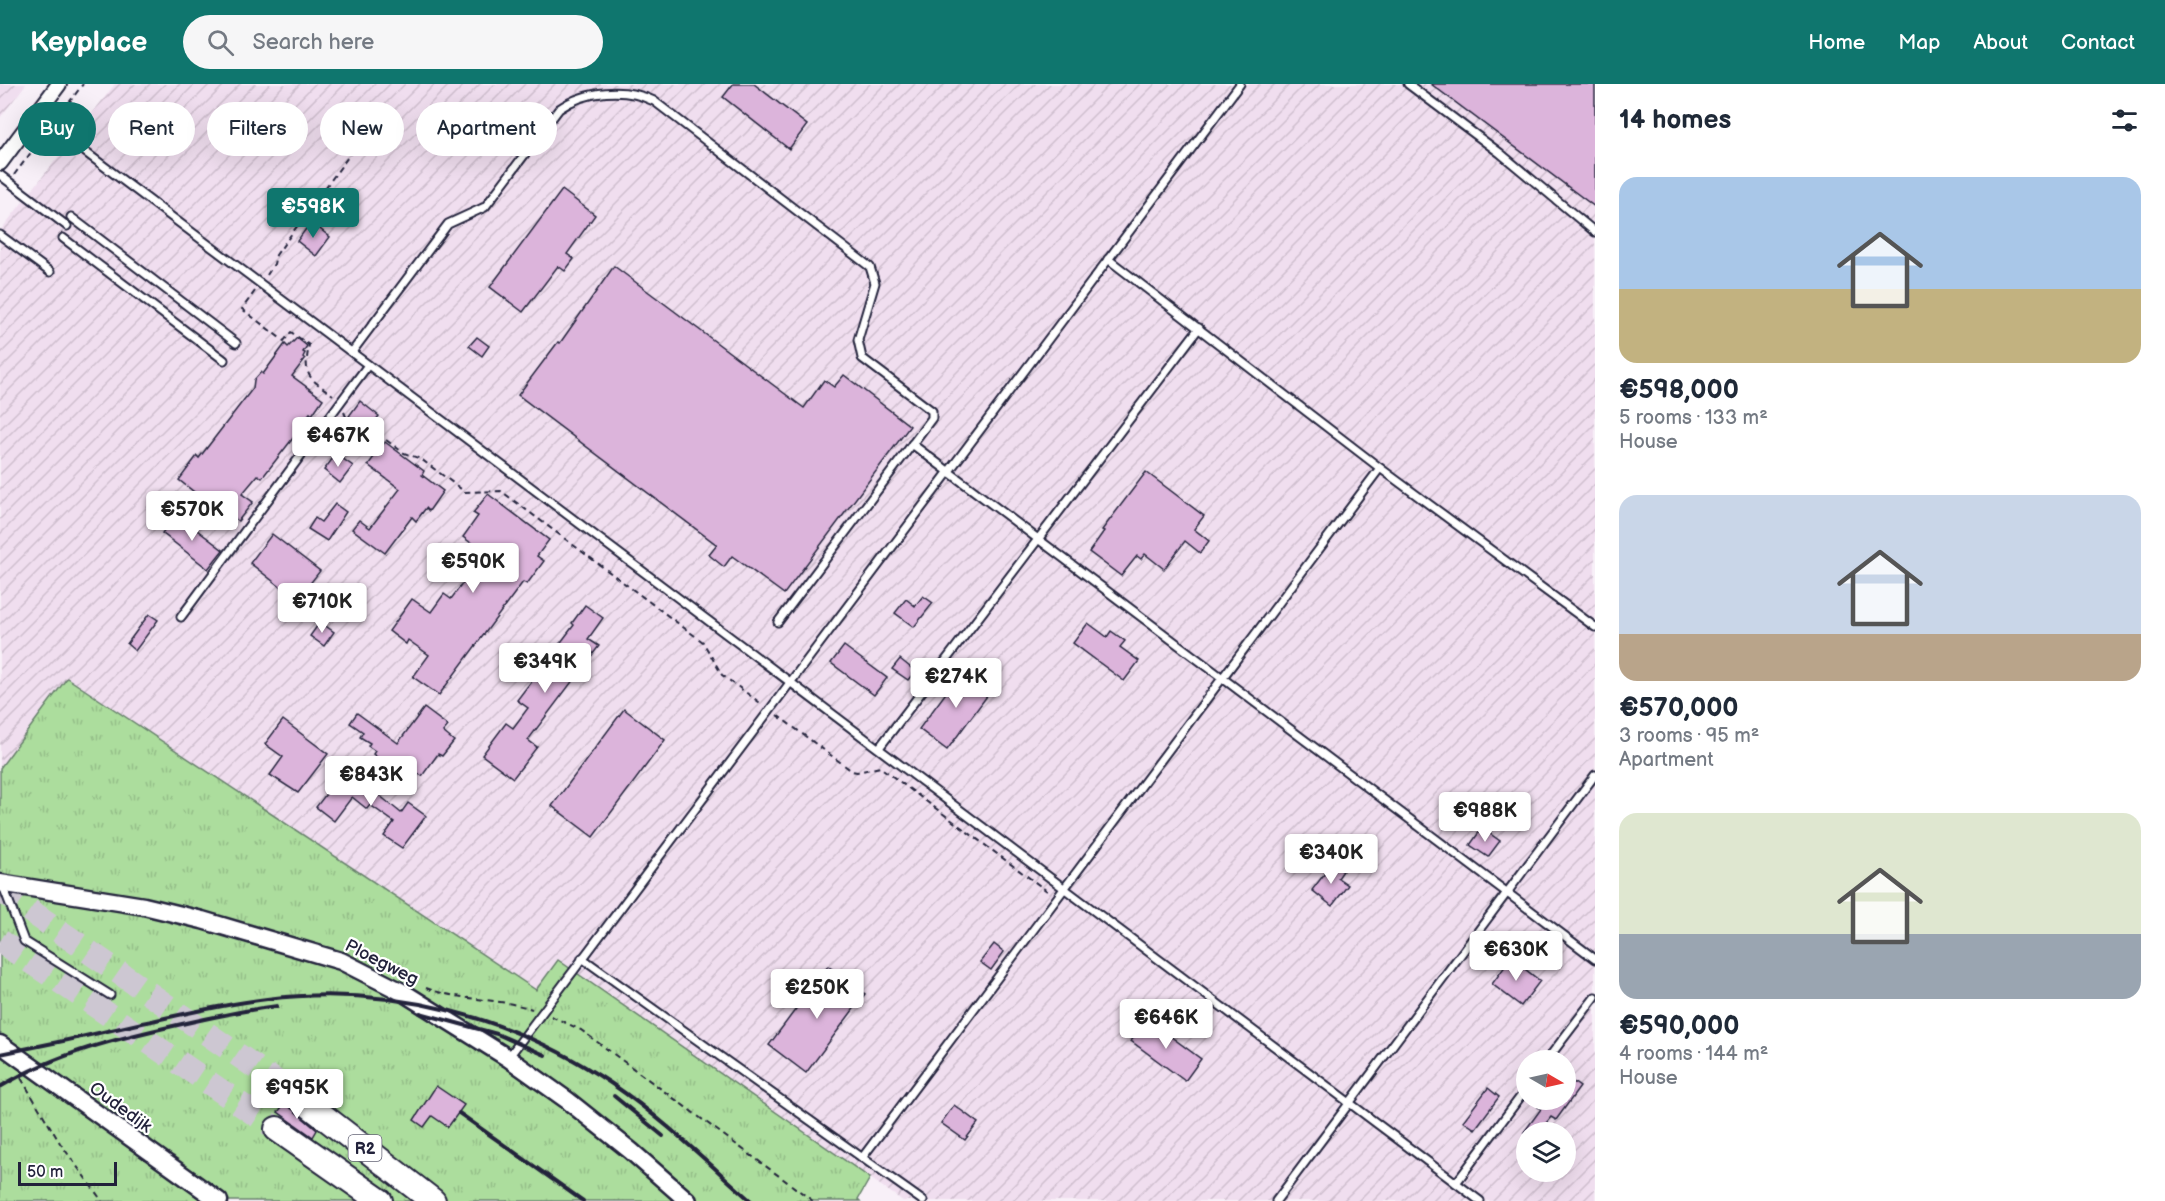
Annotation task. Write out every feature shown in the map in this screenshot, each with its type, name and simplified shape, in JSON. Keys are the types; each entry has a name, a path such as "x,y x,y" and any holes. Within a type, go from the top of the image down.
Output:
{"highway":[{"name":"R2","path":"297,1096 433,1201"},
{"name":"R2","path":"277,1129 380,1201"}],"street":[{"path":"46,102 59,84"},
{"path":"0,163 18,139"},
{"name":"Ploegweg","path":"1,883 144,906 202,920 341,961 396,989 508,1058 631,1150 688,1201"},
{"name":"Oudedijk","path":"0,1044 219,1201"}],"lane":[{"path":"508,1058 1240,84"},
{"path":"1408,84 1500,153 1595,232"},
{"path":"352,352 448,224 485,207 559,109 570,102 596,95 623,92 641,94 654,101 870,267 875,283 858,340 862,358 932,411 932,418 778,622"},
{"path":"91,156 1480,1201"},
{"path":"0,175 67,226"},
{"path":"71,217 236,343"},
{"path":"0,235 50,272"},
{"path":"63,238 224,360"},
{"path":"1108,259 1380,468 1595,627"},
{"path":"879,748 1199,328"},
{"path":"181,617 368,364"},
{"path":"912,444 1595,960"},
{"path":"862,1158 1380,468"},
{"path":"1276,1201 1595,775"},
{"path":"1,883 24,941 110,995"},
{"path":"582,958 923,1201"},
{"path":"1555,1050 1595,997"},
{"path":"1456,1183 1516,1103"}],"path":[{"path":"69,102 83,84"},
{"path":"9,182 28,156"},
{"path":"349,156 276,255 274,264 242,309 284,341 291,332 309,345 305,363 309,378 338,399 347,419 362,431 386,440 404,453 421,459 465,492 501,490 703,642 722,675 852,771 880,767 1047,891"},
{"path":"15,1055 20,1076 54,1134 102,1201"}],"shaded area":[{"path":"0,84 26,84 0,118"},
{"path":"115,84 1595,84 1595,1201 903,1201 559,961 537,990 67,679 0,768 0,231 59,156 96,156 96,108"}],"green space":[{"path":"67,678 536,990 558,960 870,1178 858,1199 860,1201 0,1201 0,768"}],"building":[{"path":"733,84 754,84 807,125 789,149 723,97"},
{"path":"1431,84 1595,84 1595,207"},
{"path":"562,190 595,215 567,254 574,259 565,271 558,266 523,312 490,287"},
{"path":"311,222 330,237 316,256 297,241"},
{"path":"614,266 804,408 824,380 834,387 844,375 910,426 784,594 732,556 724,567 709,555 717,545 518,395 558,342 560,343"},
{"path":"477,337 489,346 482,356 469,346"},
{"path":"297,338 307,346 303,352 305,359 292,376 323,399 312,415 310,413 295,432 297,433 262,478 258,475 242,494 253,502 238,521 229,514 226,517 179,480 253,388 254,380 261,372 263,374 285,344 288,347"},
{"path":"360,401 379,416 368,430 349,416"},
{"path":"385,442 424,471 422,475 443,491 429,511 426,508 416,521 412,517 385,553 352,529 359,520 370,528 400,489 368,465"},
{"path":"336,454 353,466 340,483 324,470"},
{"path":"1146,472 1204,516 1194,529 1209,541 1200,553 1185,541 1164,569 1145,554 1141,559 1137,556 1121,576 1089,552 1104,531 1102,530"},
{"path":"488,494 549,540 537,556 544,561 527,584 523,582 439,695 413,677 429,655 408,640 406,644 389,631 412,599 431,612 444,594 451,599 466,579 447,565 454,555 474,570 486,554 463,537 478,516 473,513"},
{"path":"335,504 346,512 327,541 308,529 315,518 321,522"},
{"path":"176,514 223,550 208,569 162,533"},
{"path":"272,534 320,571 297,600 250,563"},
{"path":"923,596 933,603 914,627 895,613 906,599 915,606"},
{"path":"585,605 603,618 588,639 599,646 528,740 537,747 513,778 482,755 506,723 513,728 528,708 517,700 574,625 572,623"},
{"path":"149,614 158,620 135,651 127,644"},
{"path":"320,622 334,632 324,646 310,636"},
{"path":"1088,623 1107,637 1111,631 1125,641 1120,647 1139,661 1124,681 1073,643"},
{"path":"844,646 887,678 874,695 831,663"},
{"path":"900,659 915,671 908,680 892,669"},
{"path":"965,667 993,688 947,750 919,729"},
{"path":"424,708 448,726 443,732 454,741 442,756 438,754 422,776 419,774 411,784 373,754 375,751 368,746 370,743 360,737 363,732 350,723 357,713 398,743"},
{"path":"624,709 665,740 593,837 552,806"},
{"path":"283,720 328,754 298,793 270,775 283,757 265,744"},
{"path":"346,768 401,813 408,803 426,816 402,848 384,836 394,822 370,805 367,809 352,797 334,821 316,807"},
{"path":"1482,828 1500,841 1488,857 1470,845"},
{"path":"1332,864 1343,871 1338,878 1348,885 1332,906 1312,890"},
{"path":"994,944 1004,952 991,970 980,962"},
{"path":"1511,958 1540,981 1521,1006 1492,984"},
{"path":"828,966 865,994 806,1073 769,1045"},
{"path":"1147,1019 1201,1059 1185,1081 1131,1041"},
{"path":"436,1086 464,1105 448,1127 432,1116 424,1127 414,1120"},
{"path":"1488,1088 1499,1097 1475,1129 1463,1121"},
{"path":"285,1103 317,1130 313,1137 278,1112"},
{"path":"954,1105 978,1123 965,1140 941,1123"},
{"path":"1540,1110 1563,1110 1556,1120 1551,1117 1547,1122 1531,1122"}],"tunnel":[{"path":"0,890 297,1096"},
{"path":"0,941 277,1129"}],"railway":[{"path":"0,1054 251,1001 312,996 358,996 403,1001 447,1010 490,1023 573,1060 612,1084 648,1111 751,1201"},
{"path":"0,1087 43,1065 111,1041 217,1016 277,1006"},
{"path":"420,1013 497,1034 545,1055"},
{"path":"614,1096 663,1136"},
{"path":"459,1113 583,1201"}]}
